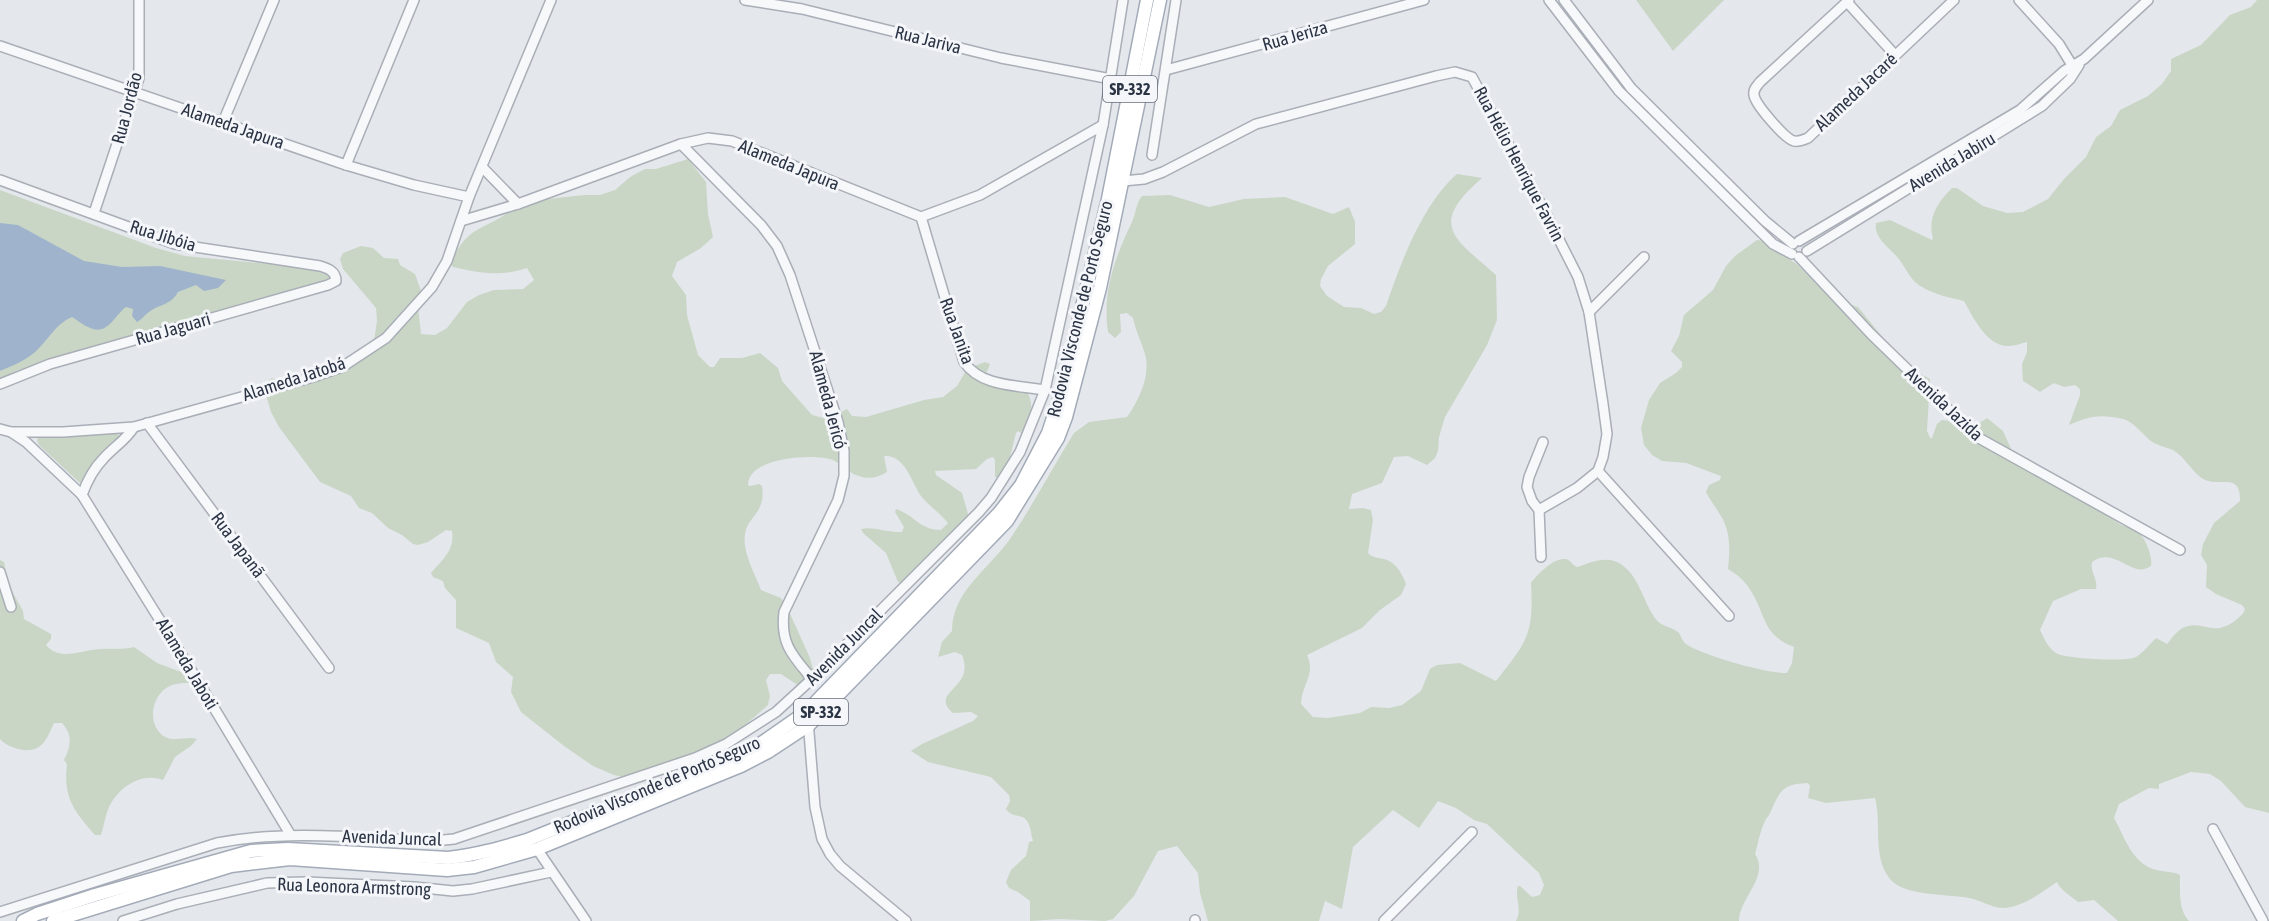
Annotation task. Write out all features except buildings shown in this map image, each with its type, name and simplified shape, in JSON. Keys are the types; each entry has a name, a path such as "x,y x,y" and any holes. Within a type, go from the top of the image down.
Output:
{"main road":[{"name":"Rodovia Visconde de Porto Seguro","path":"23,921 37,914 95,895 251,851 288,849 448,858 492,851 538,836 734,757 760,744 806,712 999,513 1021,484 1048,433 1061,394 1108,199 1147,0"},
{"name":"Rodovia Visconde de Porto Seguro","path":"53,921 231,866 290,859 447,870 474,867 537,849 741,766 768,752 809,725 1007,521 1058,438 1066,417 1100,288 1160,0"}],"street":[{"name":"Rua Jordão","path":"94,213 139,78 139,0"},
{"path":"224,122 274,0"},
{"path":"346,165 414,0"},
{"name":"Alameda Jatobá","path":"0,429 11,432 63,432 134,427 342,367 386,338 432,287 447,261 469,197 551,0"},
{"name":"Rua Jariva","path":"746,0 803,5 1001,58 1111,79"},
{"name":"Avenida Juncal","path":"0,912 218,843 251,837 290,834 433,841 454,839 695,758 751,730 776,712 812,679 991,498 1020,452 1045,390 1103,125 1124,0"},
{"path":"1152,155 1176,0"},
{"name":"Rua Jeriza","path":"1166,70 1424,0"},
{"name":"Avenida Jazida","path":"1550,0 1619,91 1773,244 1798,249"},
{"name":"Avenida Jazida","path":"1564,0 1631,88 1765,221 1798,249 1870,334 1962,425 2005,455 2180,550"},
{"name":"Alameda Jacaré","path":"1848,1 1754,90 1754,96 1761,108 1790,140 1800,141 1808,138 1954,0"},
{"path":"2019,0 2059,44 2074,69"},
{"name":"Avenida Jabiru","path":"1798,249 2013,114 2064,71 2074,69 2148,0"},
{"path":"1848,1 1895,55"},
{"name":"Alameda Japura","path":"0,46 346,165 414,185 469,197"},
{"name":"Rua Hélio Henrique Favrin","path":"1123,181 1144,179 1163,172 1256,124 1436,76 1455,72 1472,77 1578,277 1589,312 1607,434 1598,471"},
{"path":"921,217 980,195 1103,125"},
{"name":"Alameda Japura","path":"461,221 518,204 681,144 708,138 732,141 921,217"},
{"name":"Alameda Jericó","path":"681,144 753,217 777,246 790,275 838,422 844,451 844,476 838,500 784,612 782,627 786,644 793,657 812,679"},
{"path":"482,167 518,204"},
{"name":"Rua Jibóia","path":"0,180 175,244 320,266 332,271"},
{"name":"Rua Janita","path":"921,217 964,362 984,380 1045,390"},
{"path":"1589,312 1644,257"},
{"name":"Rua Jaguari","path":"0,384 50,364 328,285 336,281 332,271"},
{"name":"Rua Japanã","path":"147,423 329,668"},
{"path":"82,495 94,469 105,456 128,437 134,427"},
{"name":"Alameda Jaboti","path":"11,432 26,442 82,495 290,834"},
{"path":"1541,558 1539,510 1532,501 1527,487 1544,442"},
{"path":"1539,510 1577,488 1598,471 1729,616"},
{"path":"0,572 11,607"},
{"path":"806,712 809,725 814,807 822,839 840,866 906,921"},
{"path":"2213,829 2263,921"},
{"path":"1384,921 1472,832"},
{"path":"537,849 586,921"},
{"name":"Rua Leonora Armstrong","path":"123,921 177,904 267,883 318,882 453,891 472,890 551,872"}],"green space":[{"path":"1636,0 1724,0 1673,51"},
{"path":"2257,0 2269,0 2269,813 2245,807 2221,781 2210,774 2191,772 2159,784 2159,789 2149,788 2119,804 2114,818 2129,848 2139,861 2153,869 2180,875 2181,906 2189,921 2118,921 2094,900 2078,902 2057,882 2026,902 2004,908 1969,898 1905,889 1896,885 1884,870 1879,850 1875,798 1826,803 1808,798 1810,786 1808,783 1792,785 1783,790 1765,820 1755,854 1759,863 1757,879 1740,912 1739,921 1516,921 1519,911 1518,886 1532,897 1540,895 1544,885 1539,873 1487,824 1474,820 1456,808 1438,801 1419,828 1393,810 1353,847 1342,909 1325,901 1319,921 1208,921 1200,893 1198,873 1177,846 1158,851 1134,896 1113,919 1105,921 1059,919 1030,921 1030,901 1009,888 1006,882 1011,870 1026,856 1029,842 1033,841 1027,821 1006,809 1010,801 1009,795 991,777 928,762 911,751 973,721 978,716 971,712 953,713 947,706 946,699 963,675 965,666 962,655 955,652 938,657 942,642 952,631 958,603 965,591 1012,536 1074,433 1089,422 1127,417 1140,395 1145,379 1146,362 1133,318 1127,313 1120,314 1121,332 1115,338 1108,332 1107,303 1111,275 1142,196 1170,195 1209,207 1244,199 1285,197 1333,214 1349,207 1355,222 1355,244 1328,266 1320,286 1327,296 1344,307 1361,308 1374,314 1381,312 1386,306 1414,235 1433,202 1457,174 1482,178 1465,194 1455,208 1451,219 1458,240 1496,275 1497,320 1487,345 1445,417 1435,458 1427,465 1408,456 1394,457 1382,483 1352,494 1349,509 1371,510 1373,520 1368,553 1393,564 1401,573 1406,584 1401,595 1380,610 1362,628 1307,655 1310,668 1301,704 1313,717 1328,718 1360,713 1371,707 1389,708 1402,705 1421,691 1430,669 1437,665 1460,663 1496,681 1515,656 1526,636 1531,614 1531,583 1546,567 1560,559 1567,559 1577,567 1602,560 1617,562 1635,580 1657,621 1678,632 1686,644 1735,663 1787,673 1792,663 1794,647 1775,636 1749,588 1728,569 1729,547 1726,526 1706,492 1709,485 1720,480 1721,476 1686,463 1662,461 1652,455 1644,445 1641,428 1649,400 1660,383 1682,367 1682,362 1671,351 1679,336 1684,315 1713,290 1726,266 1735,256 1757,240 1763,241 1798,265 1827,294 1858,307 1906,366 1930,379 1927,431 1930,438 1937,424 1942,420 1974,425 1987,418 2003,431 2013,453 2121,525 2135,530 2142,536 2150,554 2151,566 2137,569 2116,559 2100,558 2092,562 2096,589 2081,589 2053,601 2040,630 2053,651 2062,655 2083,658 2130,659 2141,654 2156,638 2167,644 2182,628 2198,625 2221,628 2228,625 2236,620 2245,609 2242,605 2206,587 2207,565 2201,555 2203,544 2214,523 2240,501 2237,486 2233,483 2203,479 2177,453 2151,441 2127,420 2095,417 2069,425 2080,389 2075,385 2064,387 2054,383 2040,392 2023,381 2022,364 2027,352 2027,342 2009,346 1994,342 1982,330 1964,301 1932,292 1920,286 1877,234 1876,223 1890,220 1932,240 1931,224 1935,211 1952,188 1957,188 1983,206 2007,213 2023,212 2048,199 2086,157 2096,137 2111,126 2120,110 2148,96 2162,84 2171,71 2171,59 2201,45 2230,15 2251,7"},
{"path":"688,159 706,182 708,214 713,237 701,248 677,262 672,276 686,295 687,315 698,355 710,367 714,367 720,358 742,358 760,353 778,368 782,381 812,415 827,419 847,409 852,416 866,417 924,400 943,397 957,386 967,369 985,362 990,364 986,374 987,378 1020,386 1029,395 1031,408 1028,423 1022,434 1018,431 1016,433 1008,465 999,477 995,477 993,457 987,459 976,469 935,471 936,475 962,493 968,514 967,521 905,585 898,582 886,553 861,529 902,532 904,527 895,512 896,509 927,528 941,530 948,523 921,496 903,464 884,456 887,472 872,478 856,475 833,460 824,458 783,459 759,468 751,476 748,485 762,486 763,495 759,508 749,522 745,534 745,548 761,590 781,598 787,607 810,658 813,669 811,680 799,686 781,674 770,674 766,680 770,696 768,705 728,740 675,768 629,778 614,775 593,766 521,712 511,692 513,677 496,662 489,643 456,628 456,600 445,588 443,581 433,577 431,573 450,549 452,531 446,530 428,542 413,544 388,528 372,513 359,508 351,496 320,482 279,427 271,412 264,388 272,378 291,385 336,367 374,341 376,308 343,269 340,259 343,253 361,246 373,248 384,258 398,259 400,265 415,274 421,291 418,307 421,334 435,335 447,328 467,302 479,295 494,290 523,289 534,280 527,268 490,273 453,267 451,264 457,250 472,233 499,218 519,202 600,195 615,190 630,177 645,169 656,169"},
{"path":"0,190 156,248 185,256 324,269 331,276 330,281 212,317 34,365 15,371 0,381"},
{"path":"116,431 120,438 81,484 39,445 37,440 39,436"},
{"path":"0,560 4,562 9,586 23,611 24,619 51,634 51,639 46,645 52,650 72,654 100,649 134,647 157,663 192,676 194,680 191,683 174,684 165,689 156,700 153,713 156,727 165,737 197,739 175,757 163,780 147,778 139,780 119,793 106,814 101,835 95,835 76,811 69,795 67,764 64,760 70,741 66,727 62,723 54,723 43,744 33,750 17,749 0,739"}],"water":[{"path":"0,223 18,225 84,261 122,267 160,266 226,280 218,288 204,291 196,285 178,292 172,300 153,309 137,322 132,316 133,309 126,307 107,326 98,330 72,317 56,328 34,353 0,371"}]}
